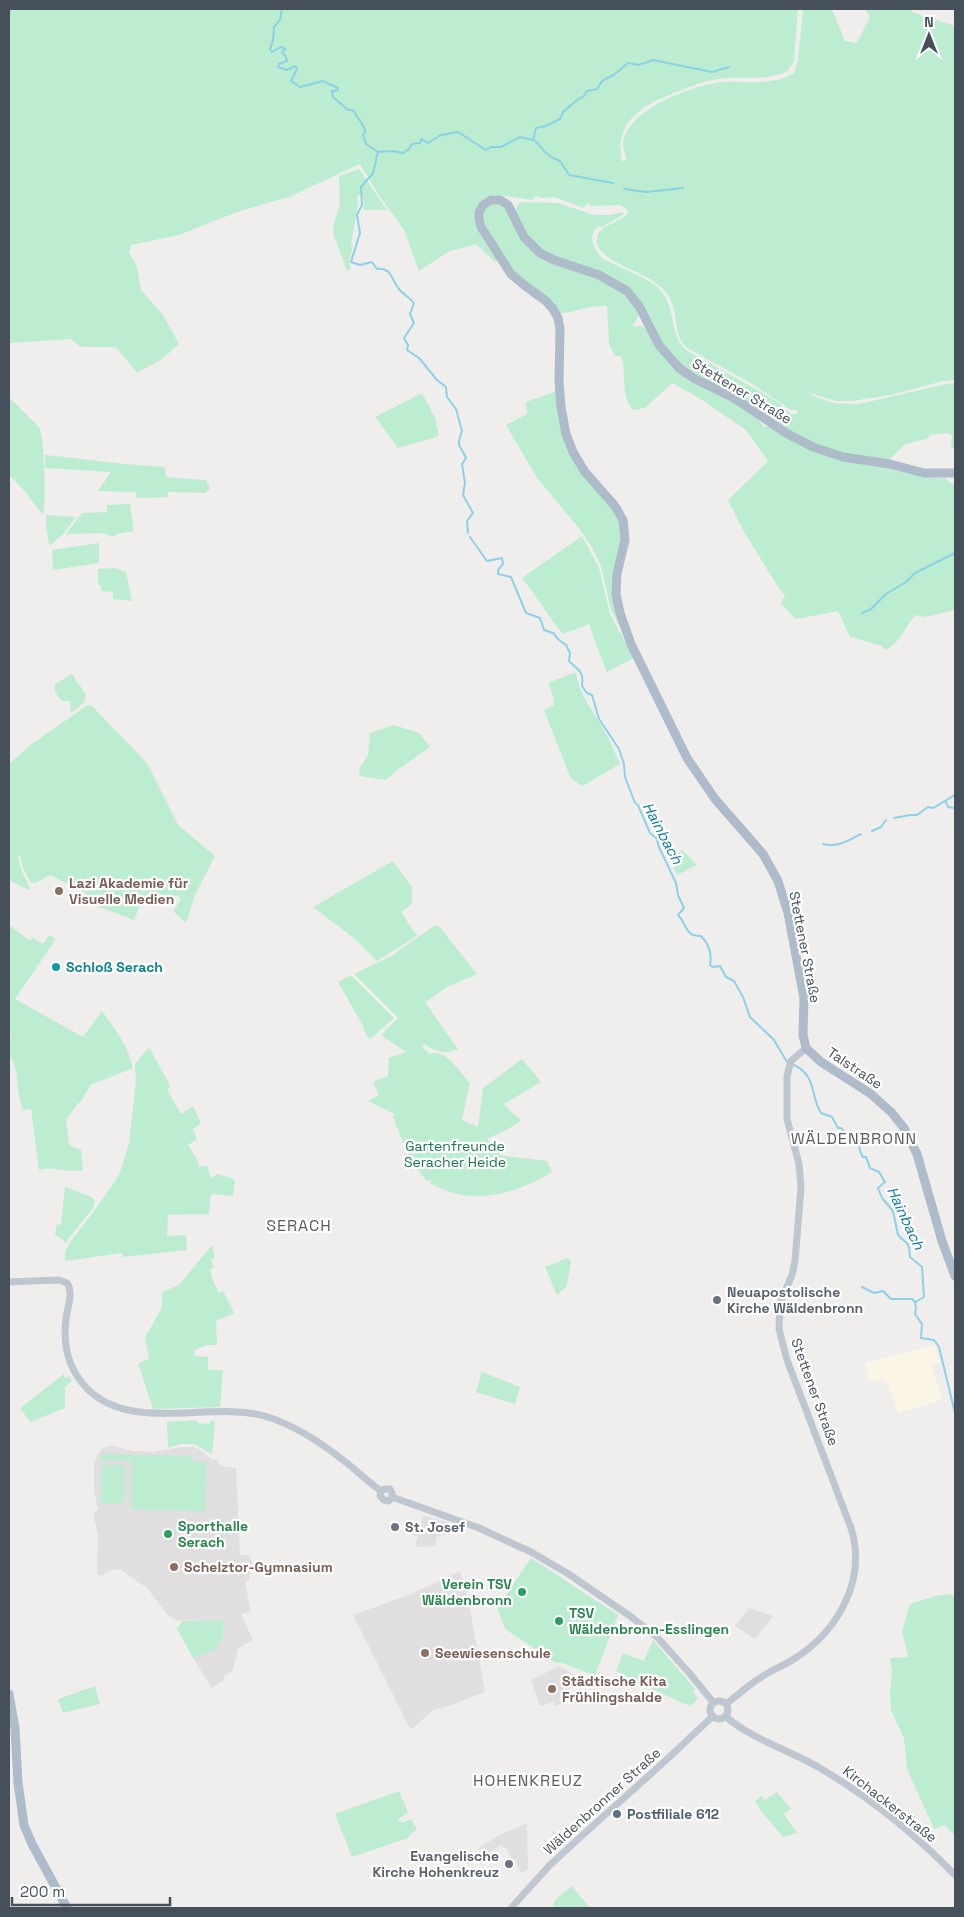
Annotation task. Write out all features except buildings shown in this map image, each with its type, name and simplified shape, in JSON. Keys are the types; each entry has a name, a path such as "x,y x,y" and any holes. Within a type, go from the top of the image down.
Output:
{"main road":[{"name":"Stettener Straße","path":"806,1048 803,1035 804,998 786,908 778,881 759,850 715,799 687,758 670,727 622,619 617,601 616,585 625,540 623,520 615,506 588,475 573,452 566,434 560,401 560,333 558,318 553,308 546,301 511,274 480,225 478,217 480,210 490,200 500,200 508,206 524,237 540,253 551,259 598,275 627,291 639,306 659,345 680,368 695,379 734,398 782,430 808,444 843,457 890,464 924,473 955,473"},
{"name":"Talstraße","path":"806,1048 822,1062 871,1094 892,1113 904,1128 917,1154 942,1241 955,1276"},
{"path":"9,1694 15,1728 18,1783 24,1824 32,1844 67,1908"}],"street":[{"name":"Stettener Straße","path":"726,1704 764,1676 800,1655 834,1622 845,1605 854,1576 856,1560 855,1543 851,1528 787,1360 780,1334 779,1306 792,1275 795,1261 801,1187 799,1164 787,1119 787,1084 790,1064 806,1048"},
{"path":"9,1282 64,1281 70,1290 65,1328 68,1355 82,1383 100,1399 117,1407 141,1412 219,1411 248,1413 267,1417 293,1427 317,1441 381,1491 390,1489 392,1497 479,1528 532,1552 567,1573 657,1637 691,1674 713,1702"},
{"path":"722,1701 726,1704 728,1711 725,1716 719,1719 713,1716 710,1710 713,1702 722,1701"},
{"name":"Wäldenbronner Straße","path":"511,1908 549,1866 713,1716"},
{"name":"Kirchackerstraße","path":"725,1716 757,1738 809,1762 845,1783 900,1825 955,1875"}],"shaded area":[{"path":"935,1345 940,1362 932,1365 942,1400 898,1413 888,1384 882,1379 870,1382 865,1363"},
{"name":"Schelztor-Gymnasium","path":"113,1446 133,1451 153,1452 193,1447 199,1449 213,1460 217,1460 221,1466 236,1468 240,1555 249,1555 252,1562 249,1580 245,1582 251,1611 241,1614 253,1640 238,1648 233,1670 224,1676 224,1680 212,1688 193,1658 214,1650 223,1638 224,1621 176,1620 167,1614 147,1588 121,1570 113,1569 100,1576 97,1573 98,1534 93,1514 98,1509 94,1491 94,1465 97,1455 102,1449"},
{"path":"423,1516 448,1522 446,1535 437,1536 435,1546 415,1547 418,1536 410,1534 415,1521 421,1522"},
{"name":"Seewiesenschule","path":"460,1571 470,1609 485,1692 433,1710 410,1729 353,1615 409,1595"},
{"path":"749,1608 773,1616 755,1639 735,1626"},
{"name":"Städtische Kita Frühlingshalde","path":"559,1666 577,1677 561,1704 555,1706 554,1702 540,1706 531,1680"},
{"path":"527,1823 528,1869 521,1873 515,1859 512,1860 506,1847 503,1848 502,1845 483,1856 478,1848 498,1836"}],"green space":[{"path":"9,9 798,9 794,61 788,71 770,77 722,78 708,81 655,101 635,115 628,124 623,134 621,146 622,161 627,159 623,144 627,132 635,121 660,103 689,90 715,83 765,82 785,78 794,73 798,60 803,9 832,9 845,41 857,43 870,17 865,9 913,9 912,12 955,26 955,380 943,381 891,395 852,401 836,401 809,394 833,403 859,404 955,383 955,448 951,448 952,437 949,433 931,435 926,439 905,444 888,461 844,454 822,447 794,433 684,368 662,344 639,299 545,252 524,228 517,214 517,207 520,202 558,203 594,215 611,215 623,212 623,215 602,227 599,226 593,234 594,246 602,258 646,279 663,293 670,309 676,335 686,350 779,403 792,415 798,413 797,410 791,410 751,383 687,348 679,336 674,308 668,295 661,287 607,257 600,250 597,241 599,232 628,213 627,209 620,205 592,206 587,203 584,208 554,197 543,198 536,196 532,200 499,195 490,196 480,202 475,209 474,216 483,240 498,260 495,262 476,244 448,252 419,271 404,230 378,194 360,164 289,197 237,212 179,235 131,245 129,252 137,267 141,290 163,315 179,344 162,359 137,373 116,347 81,347 71,339 10,343"},
{"path":"359,169 387,210 364,210 363,195 357,195 358,206 349,264 351,268 347,271 333,233 340,205 339,176"},
{"path":"492,204 500,205 505,209 523,240 621,291 632,302 637,311 638,316 633,324 634,327 641,326 645,328 658,349 758,418 764,427 769,426 784,435 887,467 929,477 944,478 955,485 955,610 924,617 916,615 896,642 886,650 882,646 850,637 838,611 796,619 781,603 785,595 778,587 743,530 728,500 768,461 746,430 699,398 672,383 645,408 633,410 626,398 621,356 615,356 609,344 607,306 589,307 559,314 513,270 485,225 483,213"},
{"path":"556,391 563,435 619,519 622,536 616,562 624,635 611,610 601,566 592,547 538,479 506,425 527,414 526,402"},
{"path":"422,393 435,418 439,436 398,448 375,417"},
{"path":"9,397 39,427 43,444 43,515 23,489 9,475"},
{"path":"45,455 165,467 166,477 206,480 210,488 206,493 168,492 168,497 137,498 135,492 98,491 111,472 45,468"},
{"path":"130,504 134,531 117,534 114,537 104,533 66,534 82,513 107,512 107,505"},
{"path":"46,515 76,517 64,533 51,545 49,544 46,527"},
{"path":"582,536 599,568 610,614 634,658 607,672 589,624 563,634 522,578"},
{"path":"99,543 99,563 53,570 52,550"},
{"path":"115,568 126,572 132,601 113,599 113,592 101,591 101,586 98,584 98,569"},
{"path":"576,672 583,696 607,736 620,764 582,786 572,779 569,774 544,710 554,705 548,683"},
{"path":"72,674 84,692 85,699 71,713 70,701 63,701 61,699 55,691 55,684"},
{"path":"88,705 92,706 147,763 178,825 215,856 195,895 186,923 173,911 181,899 177,895 165,900 162,895 154,894 150,891 140,905 134,920 83,901 86,893 50,875 35,883 31,883 23,868 20,855 18,855 21,869 30,888 28,890 9,880 9,764 33,743"},
{"path":"394,725 419,733 430,747 386,780 360,776 359,769 368,755 370,733"},
{"path":"682,850 697,865 677,875 670,859"},
{"path":"393,861 412,887 412,904 401,912 417,936 377,961 355,939 313,907"},
{"path":"9,925 30,941 32,937 43,944 49,935 56,939 15,999 83,1037 102,1011 120,1038 131,1060 133,1068 91,1085 80,1103 78,1103 66,1120 69,1145 81,1150 83,1170 72,1171 50,1168 39,1170 31,1109 23,1110 19,1098 16,1070 9,1055 11,1036 9,1031 9,997 11,996 9,994"},
{"name":"Gartenfreunde Seracher Heide","path":"438,925 477,974 447,987 425,1002 458,1049 445,1052 432,1049 424,1044 422,1046 429,1054 441,1054 447,1058 470,1083 462,1120 478,1127 483,1088 522,1059 541,1082 504,1104 522,1120 487,1139 499,1155 547,1161 552,1172 519,1188 493,1195 468,1196 442,1189 430,1183 432,1180 427,1181 411,1159 396,1125 393,1117 394,1114 368,1101 379,1095 373,1082 388,1076 389,1058 406,1052 381,1035 398,1018 354,974 391,956"},
{"path":"351,975 394,1018 370,1039 367,1037 362,1024 338,982"},
{"path":"149,1047 171,1087 167,1089 181,1114 193,1106 201,1123 193,1129 197,1139 188,1145 197,1159 199,1167 207,1166 211,1178 217,1174 232,1178 235,1181 233,1196 211,1194 209,1214 168,1215 167,1236 186,1235 187,1250 123,1257 122,1253 65,1261 65,1252 71,1241 119,1175 129,1143 136,1081 135,1064"},
{"path":"65,1187 92,1197 95,1202 93,1208 65,1243 55,1235 57,1224 61,1225"},
{"path":"212,1245 215,1258 211,1260 214,1268 210,1269 213,1281 219,1293 223,1291 234,1313 216,1321 217,1345 207,1345 195,1350 194,1356 208,1357 208,1370 223,1370 220,1407 153,1409 138,1363 149,1359 145,1338 162,1307 162,1292 179,1285"},
{"path":"568,1258 571,1260 567,1286 557,1295 545,1267"},
{"path":"482,1372 520,1387 515,1404 476,1392"},
{"path":"64,1374 64,1378 70,1376 72,1381 65,1387 65,1408 30,1422 20,1408"},
{"path":"197,1420 197,1423 209,1424 211,1420 215,1421 212,1454 194,1444 182,1444 168,1448 167,1422"},
{"path":"100,1454 192,1456 193,1462 206,1462 205,1511 131,1509 132,1461 100,1460"},
{"path":"101,1465 125,1465 124,1503 100,1503"},
{"name":"TSV Wäldenbronn-Esslingen","path":"531,1558 618,1615 595,1676 563,1663 556,1663 505,1629 497,1608"},
{"path":"950,1594 955,1597 955,1836 945,1825 934,1829 907,1769 904,1738 891,1710 890,1694 892,1671 890,1658 908,1657 902,1631 910,1604 935,1596"},
{"path":"182,1621 224,1621 223,1638 214,1650 193,1658 177,1629"},
{"path":"653,1640 695,1689 694,1692 698,1699 690,1706 616,1671 623,1653 644,1661"},
{"path":"95,1686 100,1704 63,1713 58,1699"},
{"path":"399,1791 408,1812 397,1820 403,1823 411,1819 417,1830 411,1833 408,1838 352,1857 335,1814"},
{"path":"777,1792 791,1809 784,1814 797,1833 783,1837 760,1810 755,1801 761,1796 765,1800"},
{"path":"572,1886 590,1908 556,1908 553,1904 556,1899"}],"waterway":[{"path":"282,9 280,20 274,27 270,49 272,52 281,47 286,49 282,52 287,61 279,64 278,67 287,70 295,66 297,69 291,81 300,87 323,81 338,88 338,90 332,91 333,97 348,110 353,110 365,129 363,134 366,144 378,152"},
{"path":"378,152 393,151 403,153 412,144 420,143 421,139 428,143 441,135 458,132 486,150 491,147 501,147 520,137 533,140 536,128 546,126 560,119 563,112 584,96 587,91 597,89 602,81 615,74 628,63 639,65 653,60 712,72 729,67"},
{"path":"534,140 548,154 560,161 569,175 613,183"},
{"name":"Hainbach","path":"378,152 373,173 361,187 362,205 357,215 360,233 351,262 360,265 372,262 377,269 386,270 399,289 414,303 410,314 414,323 404,338 408,345 407,350 419,358 437,380 446,387 447,397 456,409 462,431 459,445 466,458 462,464 465,483 463,495 473,513 467,521 468,533"},
{"path":"624,189 646,192 683,188"},
{"name":"Hainbach","path":"470,537 487,561 502,558 503,564 498,570 498,574 511,577 526,613 540,618 544,630 553,633 566,645 570,653 569,661 580,672 582,686 587,693 592,695 599,719 619,749 624,764 625,777 635,803 638,805 650,833 657,839 676,883 678,895 684,908 678,915 689,932 704,939 711,957 710,965 713,967 720,966 726,977 734,981 743,997 750,1017 774,1040 787,1062"},
{"path":"862,613 871,609 886,594 906,582 915,573 955,553"},
{"path":"894,818 917,815 928,807 933,808 955,795"},
{"path":"946,802 948,807 955,808"},
{"path":"872,831 881,827 886,820"},
{"path":"823,844 838,844 861,834"},
{"name":"Hainbach","path":"792,1064 806,1074 812,1085 817,1106 821,1113 832,1117 838,1128 841,1128 849,1136 858,1139 863,1157 866,1157 870,1168 879,1172 885,1182 878,1188 882,1198 893,1211 898,1235 907,1243 910,1257 922,1267 924,1297 915,1302 915,1314 922,1324 921,1338 934,1340 939,1347 955,1413"},
{"path":"862,1287 874,1293 883,1291 891,1299 912,1299 915,1302"}],"place":[{"name":"Lazi Akademie für Visuelle Medien","path":"59,891"},
{"name":"Schloß Serach","path":"56,967"},
{"name":"Neuapostolische Kirche Wäldenbronn","path":"717,1300"},
{"name":"St. Josef","path":"395,1527"},
{"name":"Sporthalle Serach","path":"168,1534"},
{"name":"Schelztor-Gymnasium","path":"174,1567"},
{"name":"Verein TSV Wäldenbronn","path":"522,1592"},
{"name":"TSV Wäldenbronn-Esslingen","path":"559,1621"},
{"name":"Seewiesenschule","path":"425,1653"},
{"name":"Städtische Kita Frühlingshalde","path":"552,1689"},
{"name":"Postfiliale 612","path":"617,1814"},
{"name":"Evangelische Kirche Hohenkreuz","path":"509,1864"}],"district":[{"name":"WÄLDENBRONN","path":"854,1138"},
{"name":"SERACH","path":"299,1225"},
{"name":"HOHENKREUZ","path":"528,1780"}]}
